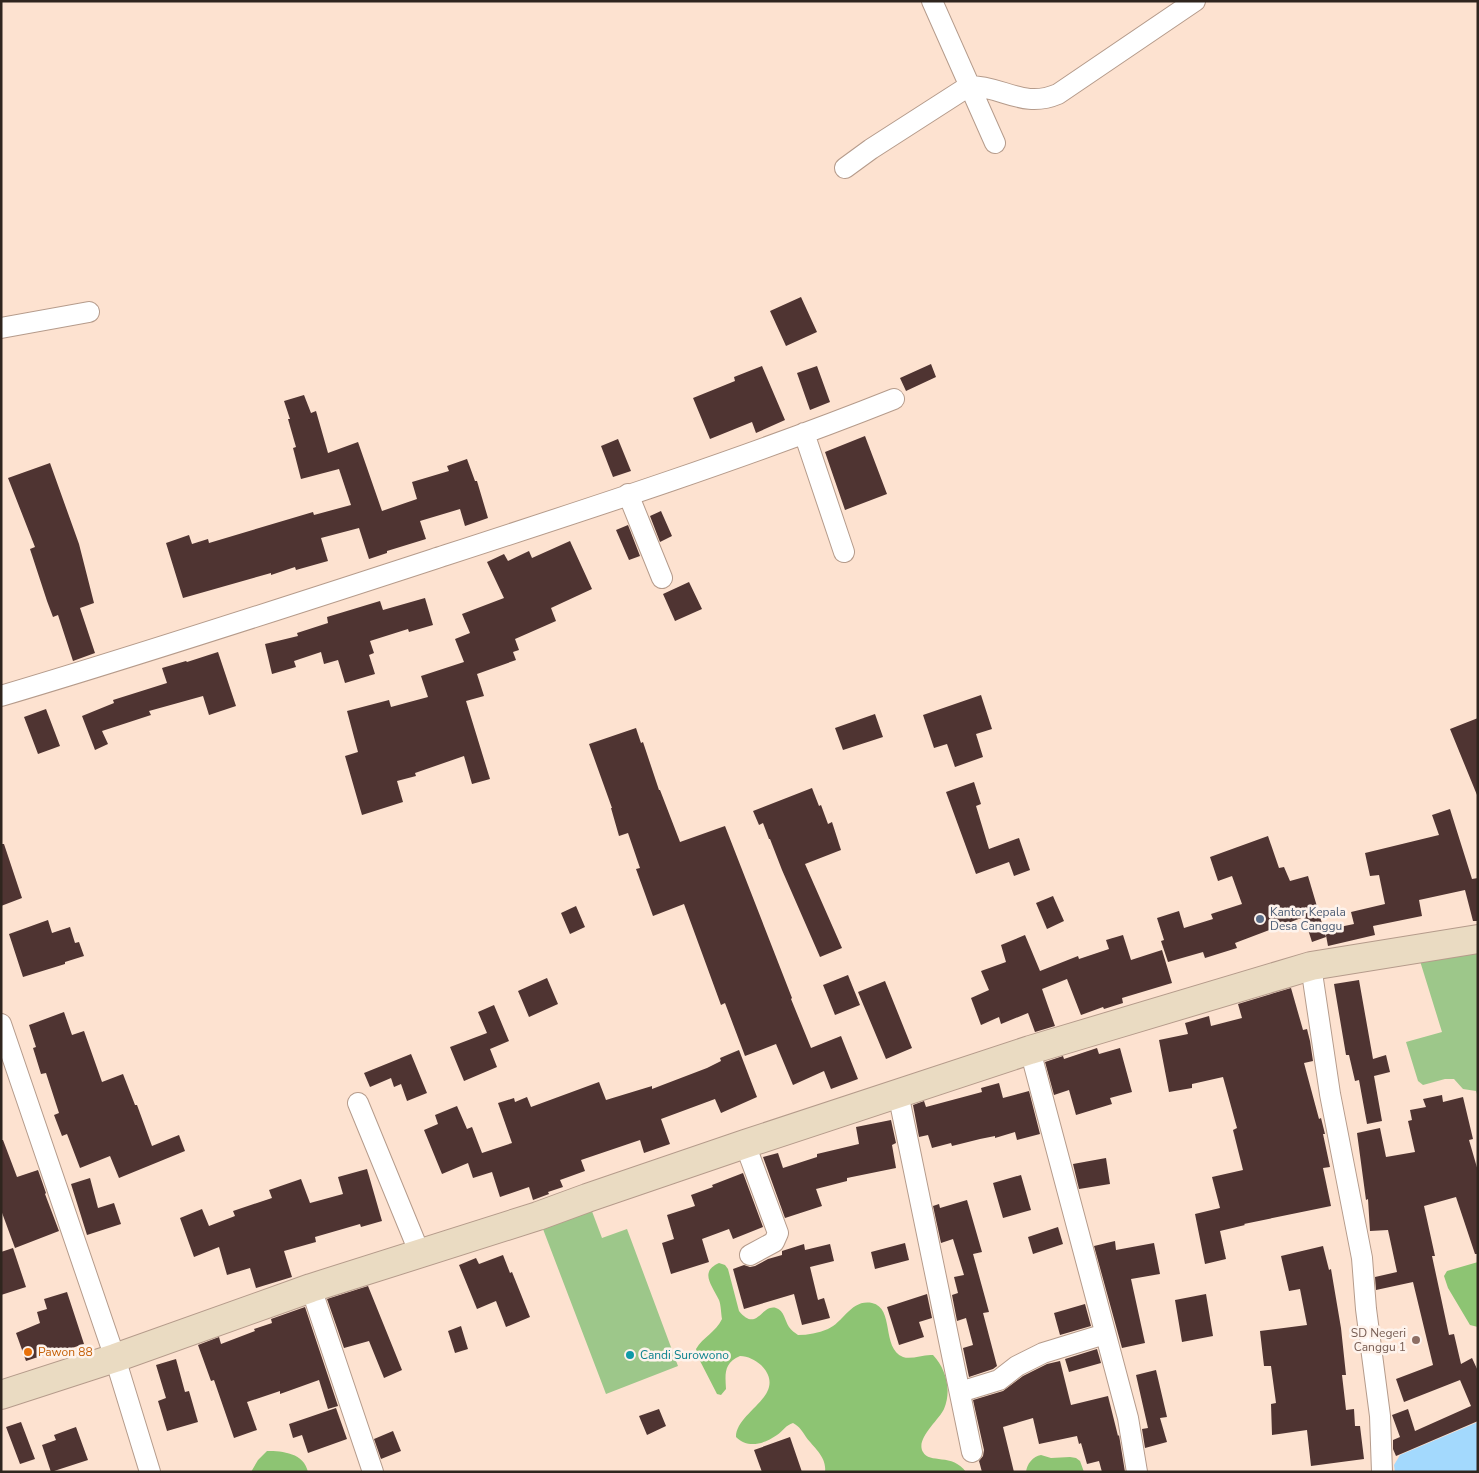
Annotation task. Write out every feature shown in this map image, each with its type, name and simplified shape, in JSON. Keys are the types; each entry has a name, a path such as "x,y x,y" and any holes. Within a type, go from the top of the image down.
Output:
{"street":[{"path":"932,1 995,143"},
{"path":"845,168 871,149 969,86 987,88 1028,100 1050,98 1066,90 1195,1"},
{"path":"1,328 89,312"},
{"path":"1,696 329,593 628,494 804,434 894,399"},
{"path":"804,434 844,552"},
{"path":"628,494 662,578"},
{"path":"1,1395 115,1358 311,1288 538,1216 745,1144 1030,1050 1311,966 1478,939"},
{"path":"1311,966 1330,1094 1362,1258 1366,1309 1380,1416 1382,1472"},
{"path":"1,1024 115,1358 150,1472"},
{"path":"1030,1050 1128,1418 1137,1472"},
{"path":"898,1093 972,1452"},
{"path":"358,1103 420,1254"},
{"path":"745,1144 778,1233 774,1242 750,1255"},
{"path":"311,1288 373,1472"},
{"path":"960,1392 999,1380 1017,1366 1043,1353 1105,1334"}],"green space":[{"path":"1478,948 1478,1097 1476,1091 1463,1089 1454,1079 1445,1079 1423,1085 1418,1081 1406,1042 1442,1032 1420,961"},
{"path":"587,1198 602,1238 627,1229 678,1366 606,1394 538,1216"},
{"path":"1478,1262 1478,1327 1470,1325 1448,1288 1444,1276 1447,1271"},
{"path":"719,1263 725,1265 728,1269 739,1311 745,1317 755,1319 766,1310 771,1308 779,1309 790,1328 798,1335 813,1334 834,1326 859,1304 872,1303 879,1306 886,1320 892,1345 896,1352 906,1358 933,1355 944,1373 947,1387 946,1402 944,1409 922,1441 921,1447 923,1452 930,1458 948,1460 955,1463 966,1472 825,1472 822,1457 801,1429 793,1423 772,1438 761,1443 746,1443 736,1437 738,1428 766,1394 769,1385 768,1376 761,1365 756,1361 740,1356 728,1365 726,1389 721,1395 717,1394 698,1357 696,1349 722,1319 720,1302 708,1275 710,1270"},
{"path":"267,1451 292,1454 302,1461 308,1472 251,1472 258,1460"},
{"path":"1041,1455 1051,1458 1076,1458 1080,1461 1084,1472 1026,1472 1031,1461"}],"water":[{"path":"1478,1422 1478,1472 1395,1472 1394,1465 1400,1455"}],"building":[{"path":"801,297 817,332 786,346 770,311"},
{"path":"931,364 936,377 906,391 900,378"},
{"path":"762,366 785,420 756,433 752,422 710,439 693,398 735,381 734,377"},
{"path":"817,366 830,402 810,410 797,373"},
{"path":"304,395 311,413 316,411 328,453 358,442 382,511 417,499 412,482 449,471 447,466 467,459 475,481 477,481 488,518 465,526 460,509 420,521 426,539 387,551 387,553 369,559 359,528 321,538 328,561 296,570 295,567 271,575 271,573 183,598 166,543 189,535 192,544 208,539 209,543 313,512 314,515 351,505 339,469 301,479 293,448 296,447 288,419 290,419 284,401"},
{"path":"865,436 887,494 845,510 825,452"},
{"path":"618,439 631,471 613,477 601,446"},
{"path":"50,463 79,544 94,603 80,608 95,653 73,661 58,615 53,617 47,601 30,549 35,547 8,478"},
{"path":"661,511 672,536 660,542 650,516"},
{"path":"628,525 640,556 629,560 616,530"},
{"path":"570,541 592,589 551,608 556,621 515,639 519,650 513,652 516,660 477,674 484,696 466,701 490,779 472,784 464,756 415,773 416,776 397,781 403,802 362,815 345,756 358,752 347,711 389,700 391,707 428,697 421,676 464,662 455,639 470,633 462,614 504,598 487,562 504,554 508,561 529,551 532,558"},
{"path":"689,582 702,609 675,621 663,594"},
{"path":"425,598 433,625 409,632 408,629 370,641 374,653 369,655 375,674 345,683 338,660 324,664 321,652 294,661 296,667 272,674 265,644 298,636 297,633 328,623 327,617 380,601 383,610"},
{"path":"218,652 236,706 209,715 203,696 149,711 151,715 102,731 108,744 95,750 82,716 114,703 113,700 167,683 162,668"},
{"path":"981,695 992,729 976,734 983,757 955,767 947,744 934,748 923,715"},
{"path":"46,709 60,746 38,754 24,717"},
{"path":"875,714 883,737 843,750 835,728"},
{"path":"1478,718 1478,795 1477,795 1450,729"},
{"path":"636,728 680,842 725,826 811,1048 841,1036 858,1079 831,1089 824,1071 793,1085 776,1044 745,1056 725,1003 721,1005 684,904 653,916 636,869 640,868 628,833 619,836 612,808 589,744"},
{"path":"974,782 981,804 976,806 989,849 1019,838 1030,870 1014,876 1009,862 976,874 946,792"},
{"path":"812,788 828,824 832,822 841,850 805,864 842,948 820,957 763,823 759,825 753,811"},
{"path":"1450,809 1472,879 1478,878 1478,921 1473,921 1465,890 1419,900 1422,916 1373,926 1375,935 1328,946 1325,930 1354,924 1351,912 1385,904 1379,875 1370,876 1365,853 1439,835 1432,815"},
{"path":"1268,836 1279,868 1284,867 1290,881 1308,876 1326,937 1312,942 1304,917 1235,943 1237,948 1205,958 1203,952 1168,962 1161,941 1164,940 1157,918 1179,911 1184,928 1213,919 1211,914 1242,904 1232,876 1218,881 1210,857"},
{"path":"1,844 4,844 22,898 1,906"},
{"path":"1053,896 1064,921 1047,929 1036,903"},
{"path":"576,906 585,927 570,934 561,913"},
{"path":"48,920 52,933 70,927 75,943 79,942 84,956 23,977 9,934"},
{"path":"1025,935 1040,971 1078,956 1079,959 1109,949 1106,940 1123,935 1131,960 1162,950 1172,983 1122,998 1123,1003 1104,1009 1103,1007 1081,1015 1067,979 1042,989 1055,1026 1035,1032 1028,1013 1001,1024 999,1017 981,1025 971,998 989,990 981,971 1006,962 1001,945"},
{"path":"848,975 860,1005 835,1015 823,985"},
{"path":"547,978 558,1004 529,1017 518,991"},
{"path":"1359,980 1373,1059 1386,1055 1390,1072 1374,1076 1382,1121 1367,1124 1359,1080 1355,1081 1349,1055 1346,1055 1334,984"},
{"path":"885,981 912,1048 886,1059 858,992"},
{"path":"1291,988 1303,1030 1307,1029 1310,1041 1313,1061 1304,1063 1325,1134 1323,1134 1330,1167 1323,1168 1331,1206 1244,1224 1220,1231 1226,1259 1205,1264 1195,1214 1220,1208 1212,1177 1243,1170 1233,1130 1237,1128 1223,1077 1192,1084 1192,1088 1169,1092 1159,1040 1188,1034 1185,1023 1209,1016 1211,1026 1242,1018 1238,1004"},
{"path":"494,1005 509,1041 490,1049 497,1067 464,1081 450,1047 487,1033 478,1012"},
{"path":"64,1012 72,1035 84,1031 102,1082 123,1074 152,1146 179,1135 185,1151 119,1178 110,1156 80,1168 67,1134 62,1136 54,1115 59,1113 46,1073 41,1074 33,1048 36,1047 29,1025"},
{"path":"1097,1048 1099,1054 1120,1048 1132,1092 1110,1098 1112,1104 1076,1115 1069,1090 1054,1095 1045,1062 1063,1056 1064,1059"},
{"path":"739,1050 757,1097 721,1113 715,1099 661,1119 670,1144 644,1153 640,1140 581,1160 585,1171 560,1180 563,1187 533,1200 529,1187 500,1197 492,1172 473,1178 468,1163 442,1174 424,1130 438,1124 435,1115 457,1106 467,1129 472,1127 482,1153 512,1143 498,1103 514,1098 515,1102 527,1097 531,1107 599,1082 606,1100 652,1086 652,1089 707,1068 721,1061 720,1058"},
{"path":"411,1054 427,1093 407,1101 401,1084 394,1087 391,1078 370,1087 364,1073"},
{"path":"999,1083 1003,1098 1029,1091 1040,1134 1017,1140 1015,1132 995,1138 995,1136 952,1146 951,1143 932,1148 928,1135 919,1137 913,1105 924,1101 926,1107 982,1092 981,1088"},
{"path":"1442,1095 1443,1102 1463,1097 1473,1139 1469,1140 1478,1171 1478,1254 1475,1254 1456,1197 1424,1206 1435,1256 1432,1256 1449,1335 1454,1334 1461,1364 1472,1358 1478,1371 1478,1421 1396,1456 1393,1449 1393,1440 1400,1437 1392,1415 1408,1409 1415,1431 1471,1406 1460,1380 1404,1402 1396,1379 1433,1365 1413,1282 1376,1290 1375,1277 1397,1272 1388,1230 1370,1231 1368,1199 1366,1200 1357,1133 1380,1128 1386,1157 1415,1152 1408,1121 1412,1120 1410,1110 1426,1107 1423,1099"},
{"path":"891,1120 896,1143 892,1145 896,1168 847,1178 847,1181 816,1189 822,1206 785,1218 763,1157 778,1153 783,1168 817,1157 817,1154 859,1144 856,1127"},
{"path":"1,1140 3,1140 17,1177 38,1170 59,1231 15,1248 1,1210"},
{"path":"1106,1158 1110,1184 1079,1189 1073,1164"},
{"path":"367,1169 382,1221 361,1227 360,1224 315,1237 316,1242 284,1251 292,1277 256,1288 250,1268 227,1275 219,1247 194,1257 180,1218 202,1209 209,1226 235,1216 233,1211 272,1198 269,1190 301,1179 310,1203 343,1194 338,1177"},
{"path":"743,1173 763,1227 733,1239 729,1229 702,1239 709,1262 671,1274 662,1243 674,1239 667,1215 695,1206 691,1195"},
{"path":"1021,1175 1031,1210 1003,1218 993,1183"},
{"path":"90,1178 98,1208 114,1203 121,1224 87,1235 71,1184"},
{"path":"967,1200 982,1252 973,1254 989,1312 983,1313 997,1366 969,1377 963,1348 973,1345 966,1318 957,1321 952,1295 958,1293 954,1277 964,1275 953,1239 941,1243 933,1206 939,1204 940,1208"},
{"path":"1058,1227 1063,1244 1033,1254 1028,1237"},
{"path":"1115,1241 1116,1250 1154,1243 1160,1274 1131,1279 1145,1343 1122,1348 1094,1246"},
{"path":"905,1243 909,1260 875,1269 871,1252"},
{"path":"804,1244 805,1250 830,1244 834,1261 810,1267 818,1300 824,1298 830,1318 802,1325 794,1294 744,1309 733,1269 744,1265 755,1266 768,1259 782,1255 782,1251"},
{"path":"1323,1246 1329,1270 1331,1269 1341,1328 1346,1375 1342,1375 1346,1410 1354,1409 1355,1426 1360,1426 1364,1459 1311,1466 1307,1430 1272,1435 1271,1404 1276,1403 1271,1366 1264,1366 1260,1331 1307,1325 1300,1289 1289,1291 1281,1256"},
{"path":"13,1248 26,1287 1,1295 1,1252"},
{"path":"503,1255 530,1317 506,1327 496,1301 477,1309 459,1265 476,1258 479,1264"},
{"path":"368,1286 402,1370 384,1378 369,1341 344,1348 327,1299"},
{"path":"67,1292 84,1344 26,1361 16,1333 40,1323 37,1312 47,1309 44,1299"},
{"path":"927,1294 932,1318 919,1322 924,1337 899,1345 887,1307"},
{"path":"1206,1294 1213,1336 1182,1342 1175,1300"},
{"path":"1085,1304 1091,1326 1060,1335 1054,1313"},
{"path":"305,1307 338,1406 328,1409 319,1380 280,1394 280,1391 247,1402 257,1430 234,1438 214,1380 211,1381 198,1345 219,1337 221,1344 272,1323 271,1319"},
{"path":"461,1326 468,1349 455,1353 448,1331"},
{"path":"1097,1349 1101,1363 1069,1372 1065,1359"},
{"path":"176,1359 185,1392 189,1391 198,1422 167,1431 158,1401 166,1398 156,1365"},
{"path":"1060,1361 1071,1405 1108,1396 1119,1435 1125,1472 1102,1472 1099,1461 1087,1464 1077,1436 1039,1444 1033,1418 1003,1427 1014,1472 982,1472 979,1461 983,1456 984,1450 973,1400 1003,1391 1023,1376 1047,1364"},
{"path":"1156,1370 1167,1417 1160,1418 1167,1442 1145,1448 1142,1429 1148,1428 1136,1375"},
{"path":"336,1408 347,1439 308,1453 302,1435 293,1438 289,1424"},
{"path":"659,1409 666,1426 647,1435 639,1416"},
{"path":"21,1422 35,1459 20,1464 6,1427"},
{"path":"76,1427 88,1460 51,1472 42,1445 56,1440 54,1435"},
{"path":"393,1431 401,1451 381,1459 374,1439"},
{"path":"790,1437 802,1472 762,1472 754,1450"}],"place":[{"name":"Kantor Kepala Desa Canggu","path":"1260,919"},
{"name":"SD Negeri Canggu 1","path":"1416,1340"},
{"name":"Pawon 88","path":"28,1352"},
{"name":"Candi Surowono","path":"630,1355"}]}
